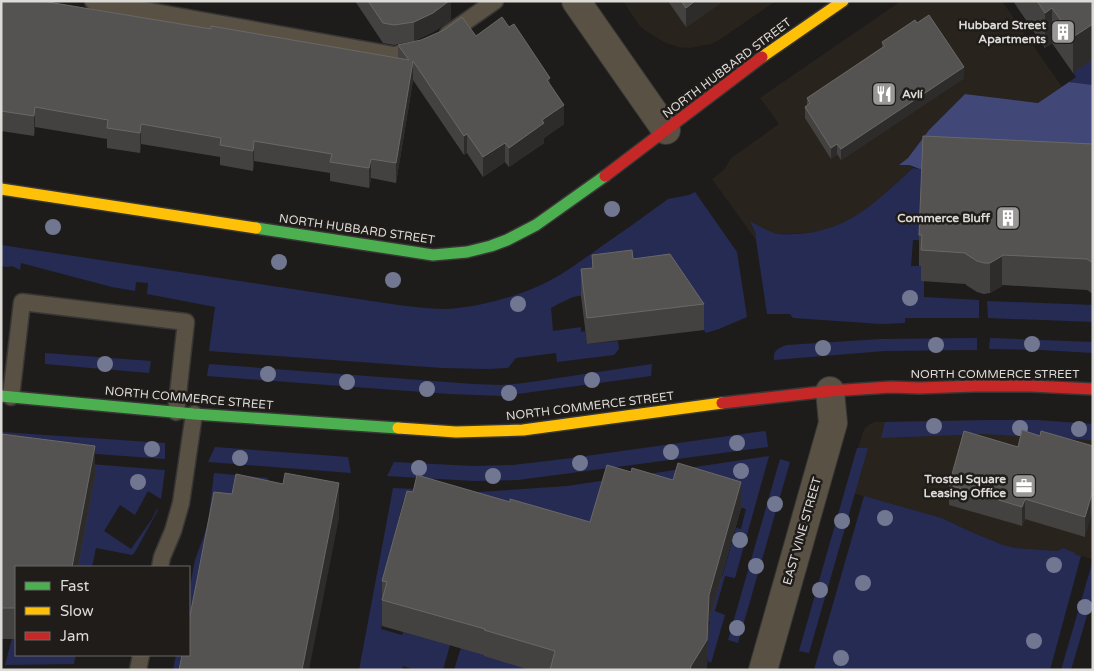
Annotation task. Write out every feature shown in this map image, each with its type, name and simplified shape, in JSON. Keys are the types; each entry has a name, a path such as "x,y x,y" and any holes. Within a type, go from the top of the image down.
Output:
{"street":[{"path":"576,1 666,130"},
{"name":"NORTH HUBBARD STREET","path":"1,190 432,255 467,252 508,240 536,225 619,166 767,53 843,1"},
{"name":"NORTH COMMERCE STREET","path":"6,397 194,414 456,432 541,428 720,403 830,391 891,387 976,386 1093,389"},
{"name":"EAST VINE STREET","path":"763,670 833,423 830,391"}],"lane":[{"path":"93,1 394,55 417,51 434,43 495,1"},
{"path":"6,397 22,302 186,322 176,412"},
{"path":"160,566 181,503 194,414"},
{"path":"138,670 141,656"}],"shaded area":[{"path":"623,1 776,1 719,40 711,44 689,48 678,47 664,42 646,31 639,25"},
{"path":"901,1 1002,1 1062,87 1038,103 965,94 929,130 908,158 900,165 909,165 913,168 864,211 846,222 827,230 807,233 773,233 756,240 712,179 724,170 731,158 779,124 760,98"},
{"path":"1093,59 1093,85 1069,82 1076,77 1073,73"},
{"path":"1069,82 1093,85 1093,175 927,167 920,169 909,165 899,165 908,158 929,130 965,94 1038,103"},
{"path":"926,167 923,240 913,240 911,266 921,266 921,281 924,281 924,297 979,300 979,318 905,318 905,323 881,324 793,318 790,314 767,314 756,234 750,221 779,234 815,232 832,227 874,203 913,168 920,169"},
{"path":"695,192 737,252 747,317 706,333 670,280 573,297 551,308 553,331 581,327 581,332 585,331 587,344 618,341 619,349 614,355 557,362 556,353 516,358 508,368 442,368 209,351 215,307 147,294 148,283 136,282 135,291 112,287 21,263 20,270 12,266 1,266 1,245 398,305 435,309 460,308 507,298 549,281 580,262 668,199"},
{"path":"987,301 1093,305 1093,322 988,318"},
{"path":"977,338 977,350 885,351 774,360 774,354 777,350 787,345 881,339"},
{"path":"990,338 1093,342 1093,353 989,349"},
{"path":"45,353 151,361 149,373 45,364"},
{"path":"209,364 501,385 652,364 651,376 503,396 449,394 207,376"},
{"path":"1036,420 1093,424 1093,559 1076,555 1063,548 1057,551 1016,548 1003,545 942,518 845,491 863,432 870,424 875,422"},
{"path":"1036,420 1093,424 1093,440 983,434 881,438 885,422"},
{"path":"1,432 165,443 165,459 1,447"},
{"path":"766,432 768,447 518,480 474,481 387,476 394,462 474,466 513,465"},
{"path":"215,447 348,457 351,473 208,462"},
{"path":"857,448 868,448 809,653 799,651"},
{"path":"769,456 735,578 725,576 715,611 725,615 711,663 708,661 708,651 703,649 710,622 703,620 723,574 736,528 741,529 746,509 724,503 591,559 407,494 403,501 391,551 387,609 381,629 402,635 403,632 450,645 443,670 415,670 403,666 402,670 359,670 393,488 479,492 567,486"},
{"path":"780,459 790,462 738,643 728,640"},
{"path":"40,460 165,470 161,499 148,491 135,515 120,505 104,531 131,549 157,509 158,510 135,552 132,555 96,548 92,566 78,566"},
{"path":"214,473 268,478 262,515 186,670 173,670 176,656 190,656 190,586 195,560 208,523"},
{"path":"864,496 942,518 1003,545 1016,548 1057,551 1063,548 1081,556 1050,670 814,670"},
{"path":"1093,560 1093,595 1071,670 1061,670"},
{"path":"12,638 15,639 15,656 76,656 74,664 5,665"},
{"path":"463,641 487,648 485,656 508,663 562,670 454,670"}],"building":[{"path":"1,1 42,1 211,29 211,26 409,60 398,45 421,40 444,30 462,17 476,36 502,17 509,27 514,24 550,78 547,80 564,105 542,120 544,123 509,148 505,143 483,157 467,134 464,136 413,61 396,163 371,159 369,168 330,162 332,154 254,141 253,151 220,145 221,138 141,124 140,133 107,128 108,120 35,107 34,116 1,111"},
{"path":"368,1 449,1 433,13 414,22 394,25 383,23"},
{"path":"681,1 695,1 686,8"},
{"path":"1037,1 1093,1 1093,24 1073,37 1052,8 1045,13"},
{"path":"929,15 964,67 841,149 837,144 831,148 805,107 810,103 807,98 885,46 882,42 915,20 917,23"},
{"name":"Commerce Bluff","path":"923,136 1093,144 1093,263 1087,259 1002,255 990,263 984,263 977,261 966,253 921,250 922,235 919,235"},
{"path":"632,250 633,259 670,254 704,304 587,318 581,269 593,268 592,255"},
{"name":"Trostel Square Leasing Office","path":"1022,430 1040,436 1041,431 1093,446 1093,490 1085,517 1025,499 1022,507 949,485 964,431 1018,447"},
{"path":"1,434 95,446 72,566 15,566 15,608 1,608"},
{"path":"678,463 741,482 709,595 707,640 690,670 550,670 555,651 382,600 387,582 382,581 407,491 413,492 417,475 510,502 510,499 590,522 607,465 631,472 632,468 673,480"},
{"path":"285,473 339,483 302,670 179,670 182,656 190,656 190,616 214,492 232,494 236,474 283,484"}],"traffic: fast":[{"path":"256,228 433,255 467,252 507,240 536,225 605,176"},
{"path":"1,396 194,414 398,428"}],"traffic: slow":[{"path":"762,57 843,1"},
{"path":"1,189 256,228"},
{"path":"398,428 456,432 523,430 722,403"}],"traffic: jam":[{"path":"605,176 762,57"},
{"path":"722,403 830,391 891,387 1031,386 1093,389"}],"place":[{"name":"Hubbard Street Apartments","path":"1063,32"},
{"name":"Avlí","path":"884,94"},
{"name":"Commerce Bluff","path":"1008,218"},
{"name":"Trostel Square Leasing Office","path":"1024,486"}]}
